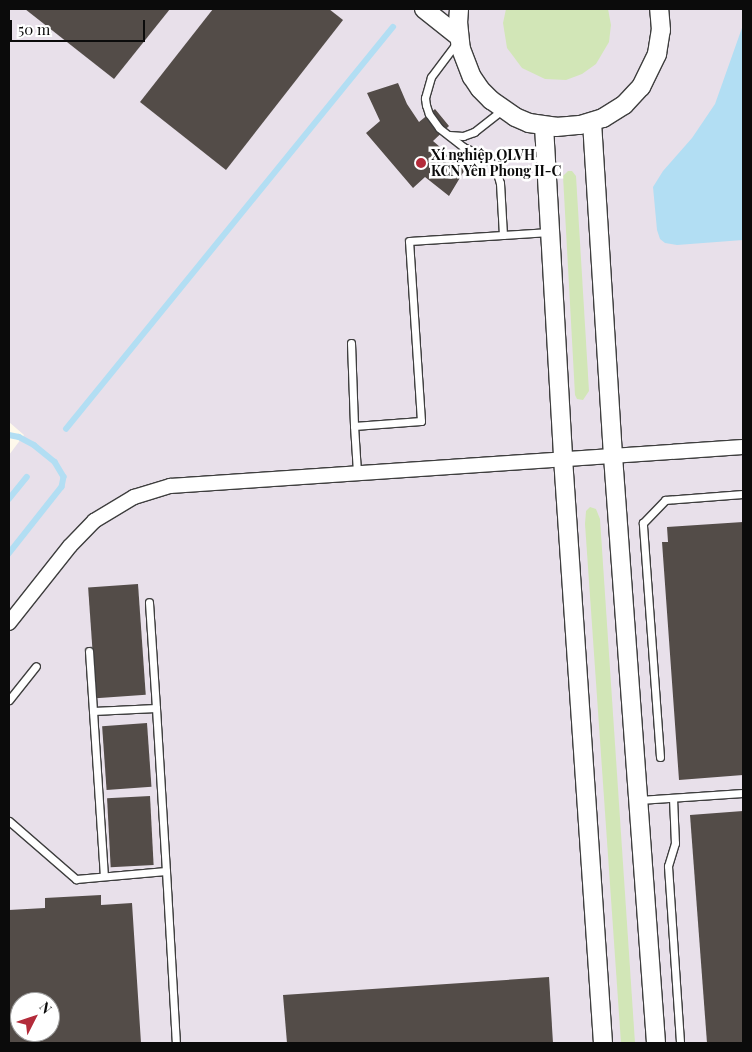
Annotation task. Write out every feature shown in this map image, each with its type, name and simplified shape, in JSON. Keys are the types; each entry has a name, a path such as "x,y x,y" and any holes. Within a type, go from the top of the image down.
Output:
{"street":[{"path":"424,9 459,37"},
{"path":"459,9 459,37 465,63 485,95 502,109 529,123 568,127 592,122 624,105 644,82 657,54 662,12"},
{"path":"592,122 613,456 656,1043"},
{"path":"544,126 563,458 603,1043"},
{"path":"9,624 83,531 107,512 134,497 170,486 743,447"}],"lane":[{"path":"459,37 436,69 425,98 429,114 446,134 463,148 487,159 499,174 504,235"},
{"path":"446,134 455,137 474,132 502,109"},
{"path":"354,426 421,421 409,241 550,232"},
{"path":"351,343 357,472"},
{"path":"660,757 643,523 665,500 743,494"},
{"path":"149,602 176,1043"},
{"path":"89,651 104,876"},
{"path":"9,700 36,666"},
{"path":"93,711 156,708"},
{"path":"638,800 743,792"},
{"path":"673,798 675,843 668,866 680,1043"},
{"path":"9,820 76,879 166,870"}],"shaded area":[{"path":"9,9 743,9 743,1043 9,1043 9,455 24,435 9,422"}],"green space":[{"path":"506,9 608,9 611,25 609,42 596,64 582,74 566,80 545,79 522,68 507,48 503,23"},
{"path":"568,171 572,171 576,176 589,391 583,400 577,399 575,395 563,176"},
{"path":"590,507 596,509 600,519 635,1043 621,1043 585,524 586,511"}],"water":[{"path":"743,25 743,240 677,245 665,243 660,239 657,230 653,187 663,171 692,138 715,104"}],"building":[{"path":"25,9 170,9 114,79"},
{"path":"213,9 329,9 343,20 226,170 140,102"},
{"path":"398,83 407,104 419,122 435,109 449,126 433,141 455,160 467,166 449,196 425,177 413,188 366,133 380,121 367,93"},
{"path":"743,522 743,775 679,780 662,542 668,542 667,527"},
{"path":"138,584 146,695 96,698 88,587"},
{"path":"147,723 151,787 107,790 102,726"},
{"path":"150,796 154,865 111,867 107,798"},
{"path":"743,811 743,1043 707,1043 690,815"},
{"path":"101,895 101,905 132,903 141,1043 9,1043 9,910 45,908 45,898"},
{"path":"549,977 553,1043 287,1043 283,995"}],"waterway":[{"path":"66,429 393,27"},
{"path":"9,435 19,437 34,445 55,462 64,477 62,487 9,554"},
{"path":"9,499 27,477"}],"place":[{"name":"Xí nghiệp QLVH KCN Yên Phong II-C","path":"421,163"}]}
